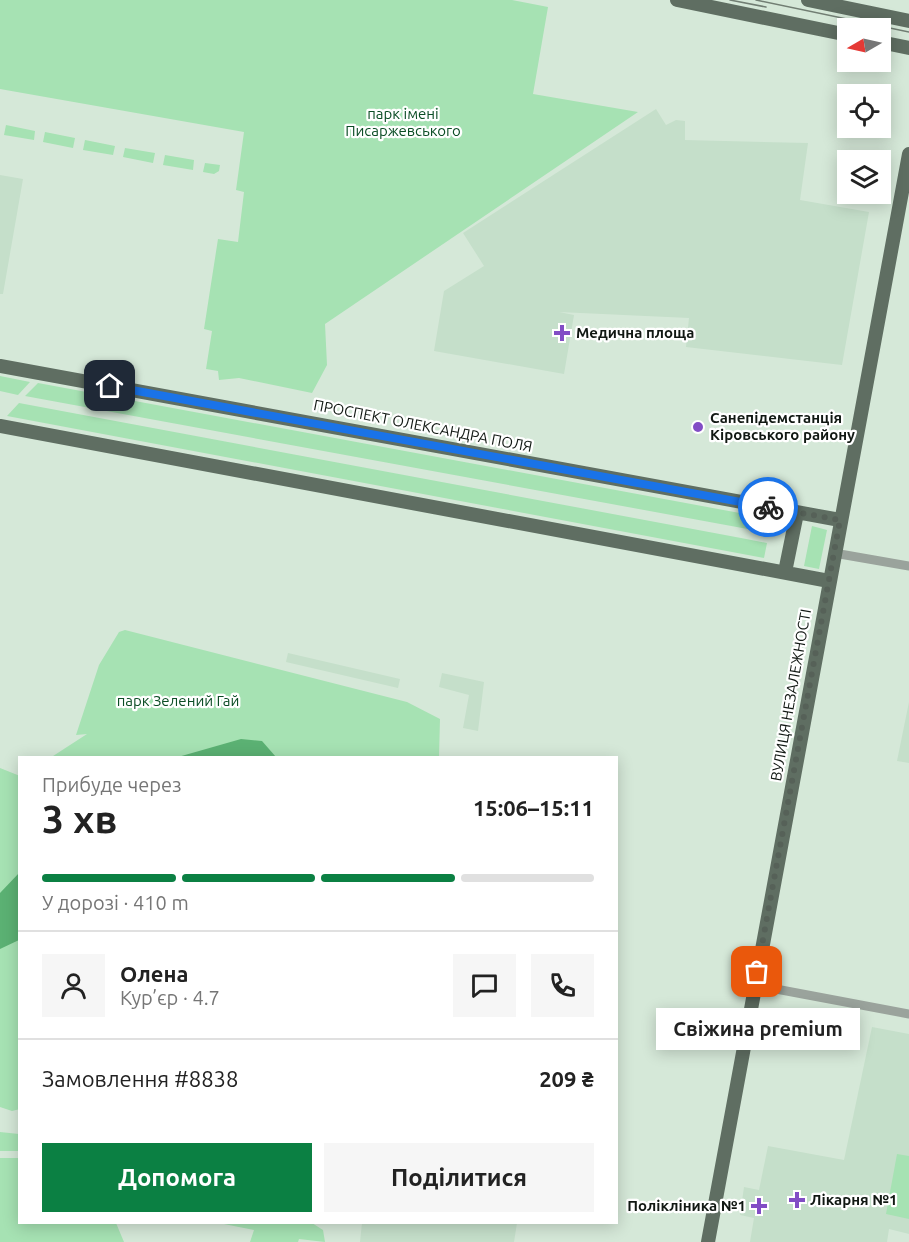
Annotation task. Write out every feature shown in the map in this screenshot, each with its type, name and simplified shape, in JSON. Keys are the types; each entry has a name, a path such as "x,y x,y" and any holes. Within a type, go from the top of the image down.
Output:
{"main road":[{"path":"677,0 837,33"},
{"path":"808,0 909,21"},
{"path":"891,44 909,48"},
{"name":"ВУЛИЦЯ НЕЗАЛЕЖНОСТІ","path":"708,1242 909,154"},
{"name":"ПРОСПЕКТ ОЛЕКСАНДРА ПОЛЯ","path":"0,366 840,520"},
{"path":"0,426 829,581"},
{"path":"785,572 797,513"}],"street":[{"path":"834,552 909,566"},
{"path":"755,986 909,1014"}],"shaded area":[{"path":"656,109 666,125 676,120 685,121 685,140 808,143 800,200 869,212 842,365 686,347 689,318 559,312 574,315 564,374 434,351 444,291 484,266 463,233"},
{"path":"0,175 23,179 3,294 0,294"},
{"path":"288,653 400,679 398,688 286,662"},
{"path":"442,673 484,682 478,731 463,728 469,695 439,687"},
{"path":"909,702 909,763 897,761"},
{"path":"241,739 262,741 275,756 182,756"},
{"path":"18,874 18,940 0,949 0,893"},
{"path":"872,1027 909,1034 909,1234 889,1229 887,1242 750,1242 754,1218 740,1215 744,1187 759,1190 768,1146 844,1160"},
{"path":"362,1224 517,1224 514,1242 360,1242"}],"green space":[{"name":"парк імені Писаржевського","path":"0,0 512,0 548,7 533,94 638,112 325,324 327,365 312,393 239,378 219,380 218,371 206,369 212,331 204,329 218,239 238,242 244,192 236,190 244,132 0,89"},
{"path":"6,125 35,131 34,140 4,135"},
{"path":"45,132 75,138 73,148 43,142"},
{"path":"85,140 115,146 113,155 83,150"},
{"path":"125,148 155,153 153,163 123,157"},
{"path":"165,155 194,160 193,170 163,165"},
{"path":"205,163 220,165 219,171 214,174 203,172"},
{"path":"0,376 30,382 18,395 0,391"},
{"path":"38,383 772,519 769,533 25,396"},
{"path":"19,403 767,543 764,558 7,416"},
{"path":"812,526 827,530 819,569 804,566"},
{"name":"парк Зелений Гай","path":"125,630 407,702 440,719 439,756 53,756 87,734 76,735 99,665 119,632"},
{"path":"0,768 18,775 18,1110 12,1111 0,1107"},
{"path":"0,1132 18,1134 18,1151 0,1151"},
{"path":"897,1154 909,1156 909,1219 886,1214"},
{"path":"0,1158 18,1158 18,1224 116,1224 124,1242 0,1242"},
{"path":"224,1224 314,1224 323,1230 325,1242 299,1239 298,1242 250,1242 254,1230"}],"tram line":[{"path":"730,0 766,7"},
{"path":"756,0 909,32"}],"way so far":[{"path":"757,972 840,520 768,507"}],"place":[{"name":"Медична площа","path":"562,333"},
{"name":"Санепідемстанція Кіровського району","path":"698,427"},
{"name":"Свіжина premium","path":"757,972"},
{"name":"Лікарня №1","path":"797,1200"},
{"name":"Полікліника №1","path":"759,1206"}],"route":[{"path":"110,386 768,507"}]}
